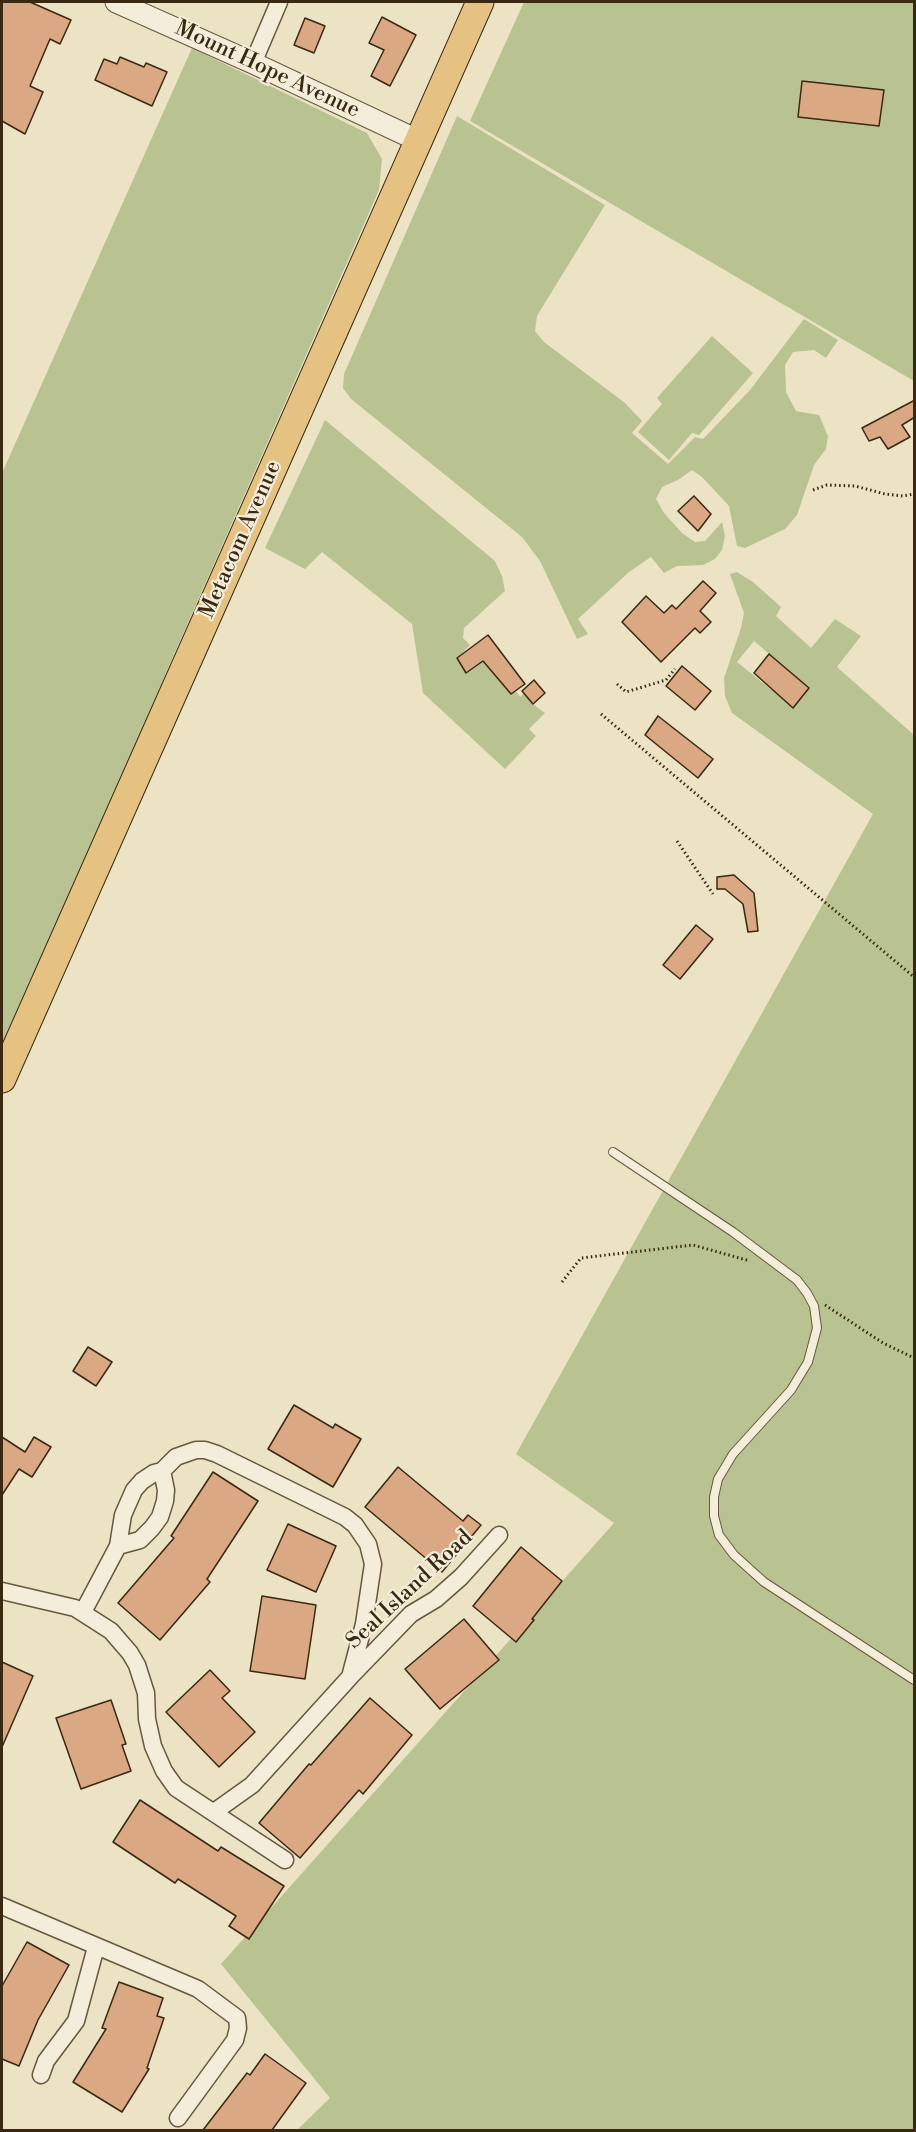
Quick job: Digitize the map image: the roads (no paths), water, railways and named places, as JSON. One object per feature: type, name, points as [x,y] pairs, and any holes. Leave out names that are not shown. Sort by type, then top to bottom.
[{"type":"main road","name":"Metacom Avenue","points":[[2,1079],[480,2]]},
{"type":"street","name":"Mount Hope Avenue","points":[[116,2],[148,8],[253,63],[417,140]]},
{"type":"street","points":[[253,63],[279,2]]},
{"type":"street","name":"Seal Island Road","points":[[83,1612],[118,1546],[123,1515],[134,1490],[142,1481],[162,1471],[176,1457],[185,1452],[205,1450],[345,1517],[355,1525],[368,1544],[373,1564],[364,1624],[350,1677]]},
{"type":"street","points":[[118,1546],[140,1540],[153,1528],[160,1516],[166,1490],[162,1471]]},
{"type":"street","name":"Seal Island Road","points":[[214,1812],[252,1785],[411,1614],[435,1599],[461,1577],[500,1535]]},
{"type":"street","points":[[2,1591],[83,1612],[111,1631],[137,1665],[146,1693],[147,1719],[153,1746],[159,1761],[176,1788],[285,1860]]},
{"type":"street","points":[[2,1906],[198,1989],[237,2018],[238,2028],[235,2040],[178,2118]]},
{"type":"street","points":[[41,2075],[46,2061],[76,2020],[96,1947]]},
{"type":"lane","points":[[613,1152],[733,1232],[797,1280],[807,1293],[814,1306],[817,1328],[808,1362],[791,1390],[733,1454],[718,1479],[714,1497],[716,1526],[719,1535],[734,1555],[764,1582],[915,1680]]}]
